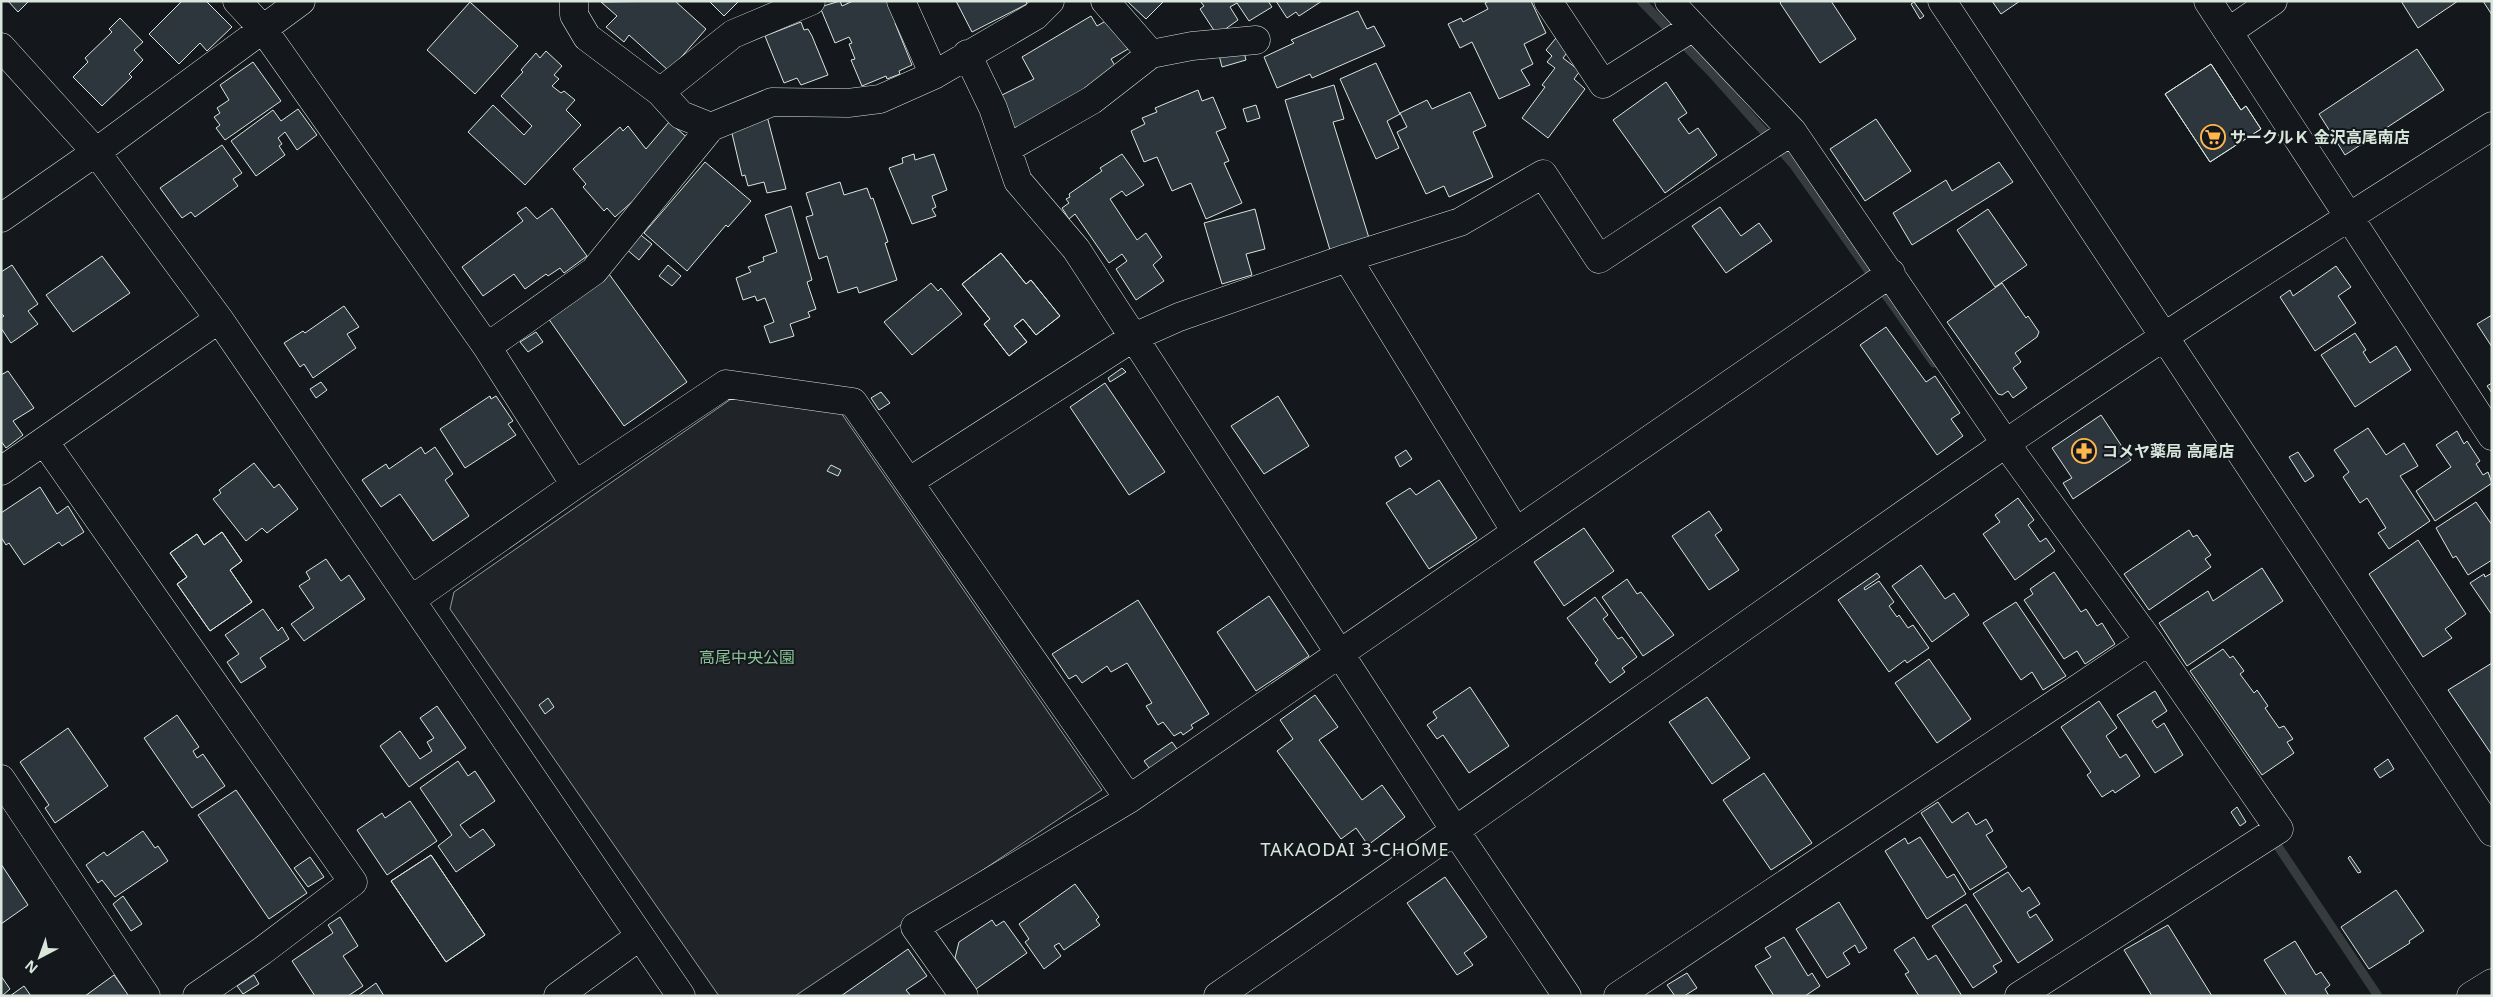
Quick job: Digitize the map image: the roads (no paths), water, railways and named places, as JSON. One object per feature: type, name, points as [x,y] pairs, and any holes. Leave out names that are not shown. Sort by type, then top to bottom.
[{"type":"street","points":[[237,1],[263,29],[487,347],[575,485]]},
{"type":"street","points":[[1,218],[96,152],[301,1]]},
{"type":"street","points":[[574,1],[574,15],[587,36],[660,92],[681,115],[711,127]]},
{"type":"street","points":[[660,92],[733,34],[811,1]]},
{"type":"street","points":[[900,1],[934,75]]},
{"type":"street","points":[[487,347],[594,271],[711,127],[772,102],[848,103],[880,99],[934,75],[1035,16],[1050,1]]},
{"type":"street","points":[[1105,1],[1151,54]]},
{"type":"street","points":[[1548,1],[1603,84],[1693,27]]},
{"type":"street","points":[[1669,1],[1792,131],[1891,273],[2006,444],[2150,642],[2279,829],[2019,996]]},
{"type":"street","points":[[1942,1],[2492,832]]},
{"type":"street","points":[[2208,1],[2492,436]]},
{"type":"street","points":[[2228,32],[2273,1]]},
{"type":"street","points":[[1008,148],[1092,100],[1151,54],[1192,46],[1256,40]]},
{"type":"street","points":[[1,47],[96,152],[219,319],[681,996]]},
{"type":"street","points":[[967,54],[976,68],[1008,148],[1018,182],[1076,249],[1456,832],[1567,996]]},
{"type":"street","points":[[1218,996],[1456,832],[2006,444],[2164,337],[2492,126]]},
{"type":"street","points":[[910,481],[1134,337],[1179,317],[1346,258],[1460,222],[1543,174],[1599,259],[1792,131]]},
{"type":"street","points":[[1346,258],[1516,532]]},
{"type":"street","points":[[964,996],[915,927],[1129,799],[1339,652],[1891,273]]},
{"type":"street","points":[[1,471],[219,319]]},
{"type":"street","points":[[411,600],[575,485],[726,384],[853,402],[910,481],[1129,799]]},
{"type":"street","points":[[44,441],[353,882],[262,952],[197,996]]},
{"type":"street","points":[[1618,996],[2150,642]]},
{"type":"street","points":[[1,779],[146,996]]},
{"type":"street","points":[[558,996],[640,936]]},
{"type":"street","points":[[2471,996],[2492,983]]},
{"type":"waterway","points":[[1641,1],[1710,71],[1793,164],[1934,363]]},
{"type":"waterway","points":[[2271,836],[2378,996]]},
{"type":"place","name":"サークルＫ 金沢高尾南店","points":[[2213,137]]},
{"type":"place","name":"コメヤ薬局 高尾店","points":[[2084,451]]},
{"type":"district","name":"TAKAODAI 3-CHOME","points":[[1355,849]]},
{"type":"park label","name":"高尾中央公園","points":[[747,657]]}]
